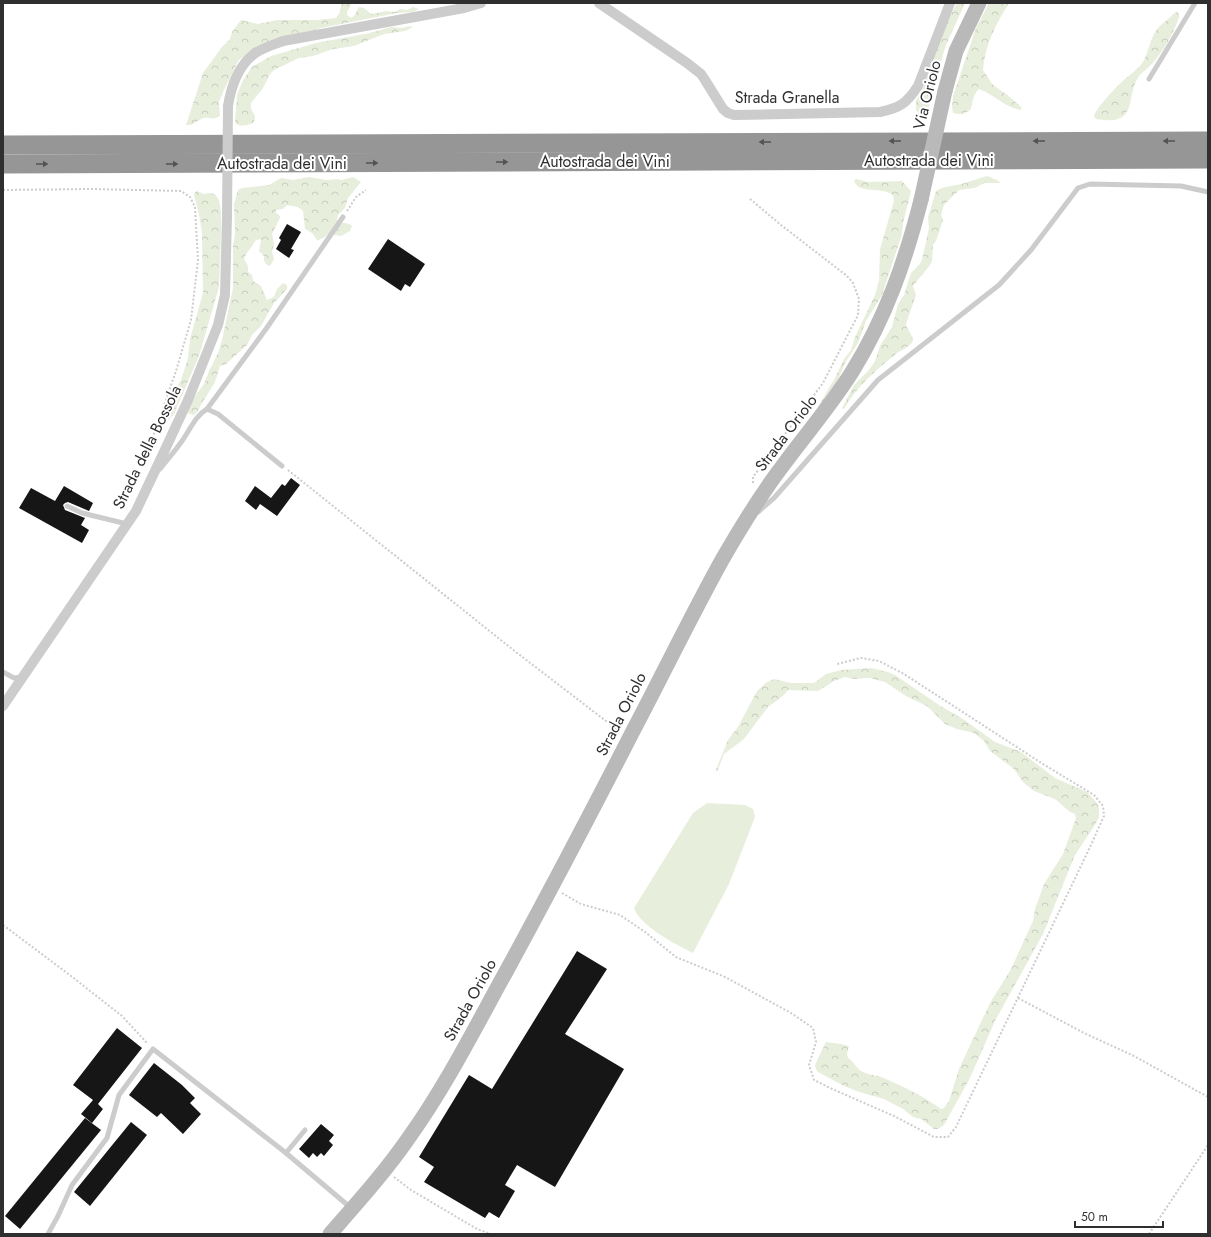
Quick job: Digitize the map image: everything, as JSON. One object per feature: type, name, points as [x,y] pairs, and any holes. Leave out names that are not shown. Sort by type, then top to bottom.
[{"type":"highway","name":"Autostrada dei Vini","points":[[3,145],[1208,140]]},
{"type":"highway","name":"Autostrada dei Vini","points":[[3,164],[1208,159]]},
{"type":"street","name":"Strada della Bossola","points":[[3,706],[136,511],[188,400],[218,325],[225,295],[228,106],[230,91],[237,75],[245,63],[254,54],[264,48],[283,41],[464,8],[481,3]]},
{"type":"street","name":"Strada Granella","points":[[599,3],[701,74],[709,85],[719,105],[728,113],[734,115],[768,115],[880,112],[894,109],[904,104],[912,96],[918,86],[950,3]]},
{"type":"street","name":"Via Oriolo","points":[[921,200],[945,91],[956,51],[979,3]]},
{"type":"street","name":"Strada Oriolo","points":[[330,1234],[385,1170],[410,1136],[455,1065],[551,887],[698,604],[741,528],[783,465],[826,411],[865,349],[879,323],[900,274],[921,200]]},
{"type":"lane","points":[[1149,79],[1195,3]]},
{"type":"lane","points":[[741,528],[774,498],[878,380],[998,285],[1031,250],[1078,188],[1090,184],[1181,186],[1208,192]]},
{"type":"lane","points":[[152,479],[181,442],[194,421],[201,412],[207,409],[266,329],[343,217]]},
{"type":"lane","points":[[207,409],[218,414],[282,466]]},
{"type":"lane","points":[[67,506],[82,513],[126,524]]},
{"type":"lane","points":[[3,672],[14,678],[23,677]]},
{"type":"lane","points":[[48,1234],[72,1185],[107,1138],[119,1095],[153,1049],[286,1153],[352,1208]]},
{"type":"lane","points":[[286,1153],[305,1130]]},
{"type":"path","points":[[3,190],[92,189],[181,191],[190,197],[195,207],[198,260],[191,320],[176,371],[148,451],[152,479]]},
{"type":"path","points":[[343,217],[356,197],[366,190]]},
{"type":"path","points":[[750,199],[846,276],[852,282],[859,299],[858,315],[823,383],[753,477],[752,492],[758,501]]},
{"type":"path","points":[[282,466],[506,645],[629,739]]},
{"type":"path","points":[[551,887],[581,904],[620,915],[645,932],[676,957],[725,977],[791,1013],[813,1028],[816,1042],[809,1065],[814,1080],[894,1116],[934,1137],[948,1137],[956,1127],[1104,816],[1103,806],[1094,795],[1043,764],[904,674],[879,661],[861,658],[837,664]]},
{"type":"path","points":[[3,925],[122,1016],[153,1049]]},
{"type":"path","points":[[1018,998],[1084,1033],[1134,1056],[1208,1097]]},
{"type":"path","points":[[1149,1234],[1208,1146]]},
{"type":"path","points":[[385,1170],[411,1190],[477,1228],[491,1234]]},
{"type":"green space","points":[[342,3],[350,3],[351,5],[347,15],[351,18],[354,16],[359,7],[364,8],[372,14],[386,11],[395,12],[400,9],[407,10],[413,7],[419,9],[413,12],[397,13],[321,28],[250,51],[238,61],[223,92],[219,102],[220,116],[213,119],[204,118],[191,125],[186,125],[203,73],[222,47],[230,39],[232,32],[241,20],[258,24],[277,20],[317,20],[336,18],[339,14]]},
{"type":"green space","points":[[957,3],[965,3],[946,45],[929,106],[928,116],[923,118],[916,110],[916,101],[923,88],[940,34]]},
{"type":"green space","points":[[989,3],[1009,3],[992,35],[986,52],[983,70],[992,84],[1022,108],[1020,110],[1009,106],[979,89],[975,95],[971,109],[963,114],[953,113],[953,96],[976,28]]},
{"type":"green space","points":[[1177,12],[1179,17],[1177,23],[1165,47],[1153,63],[1138,78],[1134,85],[1127,113],[1115,120],[1096,119],[1094,116],[1103,102],[1117,86],[1143,62],[1153,36],[1158,28]]},
{"type":"green space","points":[[410,26],[413,27],[405,31],[384,34],[354,46],[333,49],[313,56],[299,58],[274,70],[270,74],[263,88],[251,103],[251,109],[255,116],[254,122],[244,126],[235,123],[237,95],[243,80],[252,67],[271,56],[316,43],[370,33],[391,27],[402,28]]},
{"type":"green space","points":[[987,176],[1001,183],[984,183],[975,188],[959,190],[944,205],[941,215],[943,220],[936,241],[933,245],[932,261],[913,286],[916,295],[906,324],[913,341],[860,386],[844,409],[842,408],[854,385],[869,370],[875,361],[880,346],[892,327],[898,304],[904,295],[911,273],[922,260],[929,228],[928,217],[936,191]]},
{"type":"green space","points":[[309,177],[326,180],[342,180],[353,177],[361,182],[348,198],[345,208],[338,215],[338,222],[352,226],[350,231],[341,236],[329,234],[317,240],[312,233],[305,229],[303,211],[298,207],[287,205],[283,209],[276,210],[276,213],[280,216],[280,218],[272,234],[274,244],[272,252],[274,259],[270,266],[264,261],[264,256],[259,251],[261,240],[259,239],[255,241],[244,259],[248,266],[248,272],[252,275],[253,281],[261,286],[267,300],[274,297],[277,289],[283,283],[287,285],[287,289],[274,303],[261,326],[252,335],[247,345],[226,364],[220,366],[214,384],[198,411],[194,415],[187,413],[193,399],[204,384],[218,353],[222,340],[233,288],[233,247],[235,233],[234,204],[238,190],[242,188],[269,185],[281,178],[293,180]]},
{"type":"green space","points":[[856,179],[868,182],[902,181],[911,191],[903,223],[902,234],[882,295],[866,321],[858,343],[845,363],[838,380],[817,409],[844,359],[851,350],[855,337],[875,295],[879,280],[880,249],[894,201],[893,195],[888,192],[865,189],[856,185],[854,180]]},
{"type":"green space","points":[[197,191],[204,194],[215,194],[219,200],[221,213],[221,236],[219,287],[199,356],[174,414],[169,420],[165,416],[165,413],[171,396],[181,380],[188,358],[190,339],[203,293],[202,233],[194,195]]},
{"type":"green space","points":[[871,668],[895,675],[939,705],[963,719],[995,742],[1021,752],[1055,778],[1087,792],[1097,803],[1099,808],[1099,817],[1075,855],[1043,934],[995,1021],[970,1078],[944,1125],[938,1129],[934,1129],[921,1119],[913,1117],[903,1109],[884,1099],[859,1092],[842,1085],[818,1072],[815,1065],[826,1042],[849,1046],[847,1054],[848,1058],[861,1071],[884,1078],[913,1092],[941,1109],[944,1108],[949,1101],[959,1069],[990,1003],[1011,969],[1033,921],[1035,909],[1044,884],[1063,854],[1076,818],[1075,814],[1070,812],[1055,799],[1034,791],[1023,782],[1014,769],[990,751],[984,741],[974,733],[957,729],[945,724],[927,706],[906,696],[885,682],[870,678],[853,679],[845,677],[834,681],[818,691],[788,690],[783,696],[768,707],[744,739],[724,754],[718,770],[715,772],[728,740],[738,727],[757,691],[767,682],[774,679],[791,683],[814,683],[826,674],[841,670]]},
{"type":"green space","points":[[707,803],[745,805],[753,809],[755,817],[729,884],[693,953],[668,940],[651,928],[638,915],[634,908],[693,813]]},
{"type":"building","points":[[287,224],[301,232],[291,249],[294,250],[289,258],[276,249],[281,240],[279,238]]},
{"type":"building","points":[[388,239],[425,264],[410,287],[405,284],[401,291],[368,269]]},
{"type":"building","points":[[291,478],[300,485],[277,516],[260,504],[256,510],[245,501],[255,486],[271,498],[282,484],[285,486]]},
{"type":"building","points":[[64,486],[93,503],[89,511],[68,502],[63,505],[65,510],[85,518],[81,525],[89,530],[82,543],[19,508],[31,488],[55,501]]},
{"type":"building","points":[[577,951],[607,969],[565,1034],[624,1069],[555,1187],[517,1165],[505,1185],[515,1191],[499,1218],[489,1212],[485,1218],[424,1182],[434,1167],[419,1157],[469,1075],[492,1089]]},
{"type":"building","points":[[117,1028],[142,1048],[98,1104],[103,1109],[92,1123],[81,1114],[93,1100],[73,1085]]},
{"type":"building","points":[[154,1063],[182,1085],[195,1098],[190,1103],[201,1114],[183,1134],[161,1113],[157,1117],[129,1095]]},
{"type":"building","points":[[85,1118],[101,1130],[20,1229],[5,1216]]},
{"type":"building","points":[[131,1122],[147,1135],[90,1206],[74,1192]]},
{"type":"building","points":[[321,1124],[334,1135],[329,1141],[333,1145],[324,1156],[321,1153],[317,1157],[313,1153],[309,1158],[299,1149]]}]
